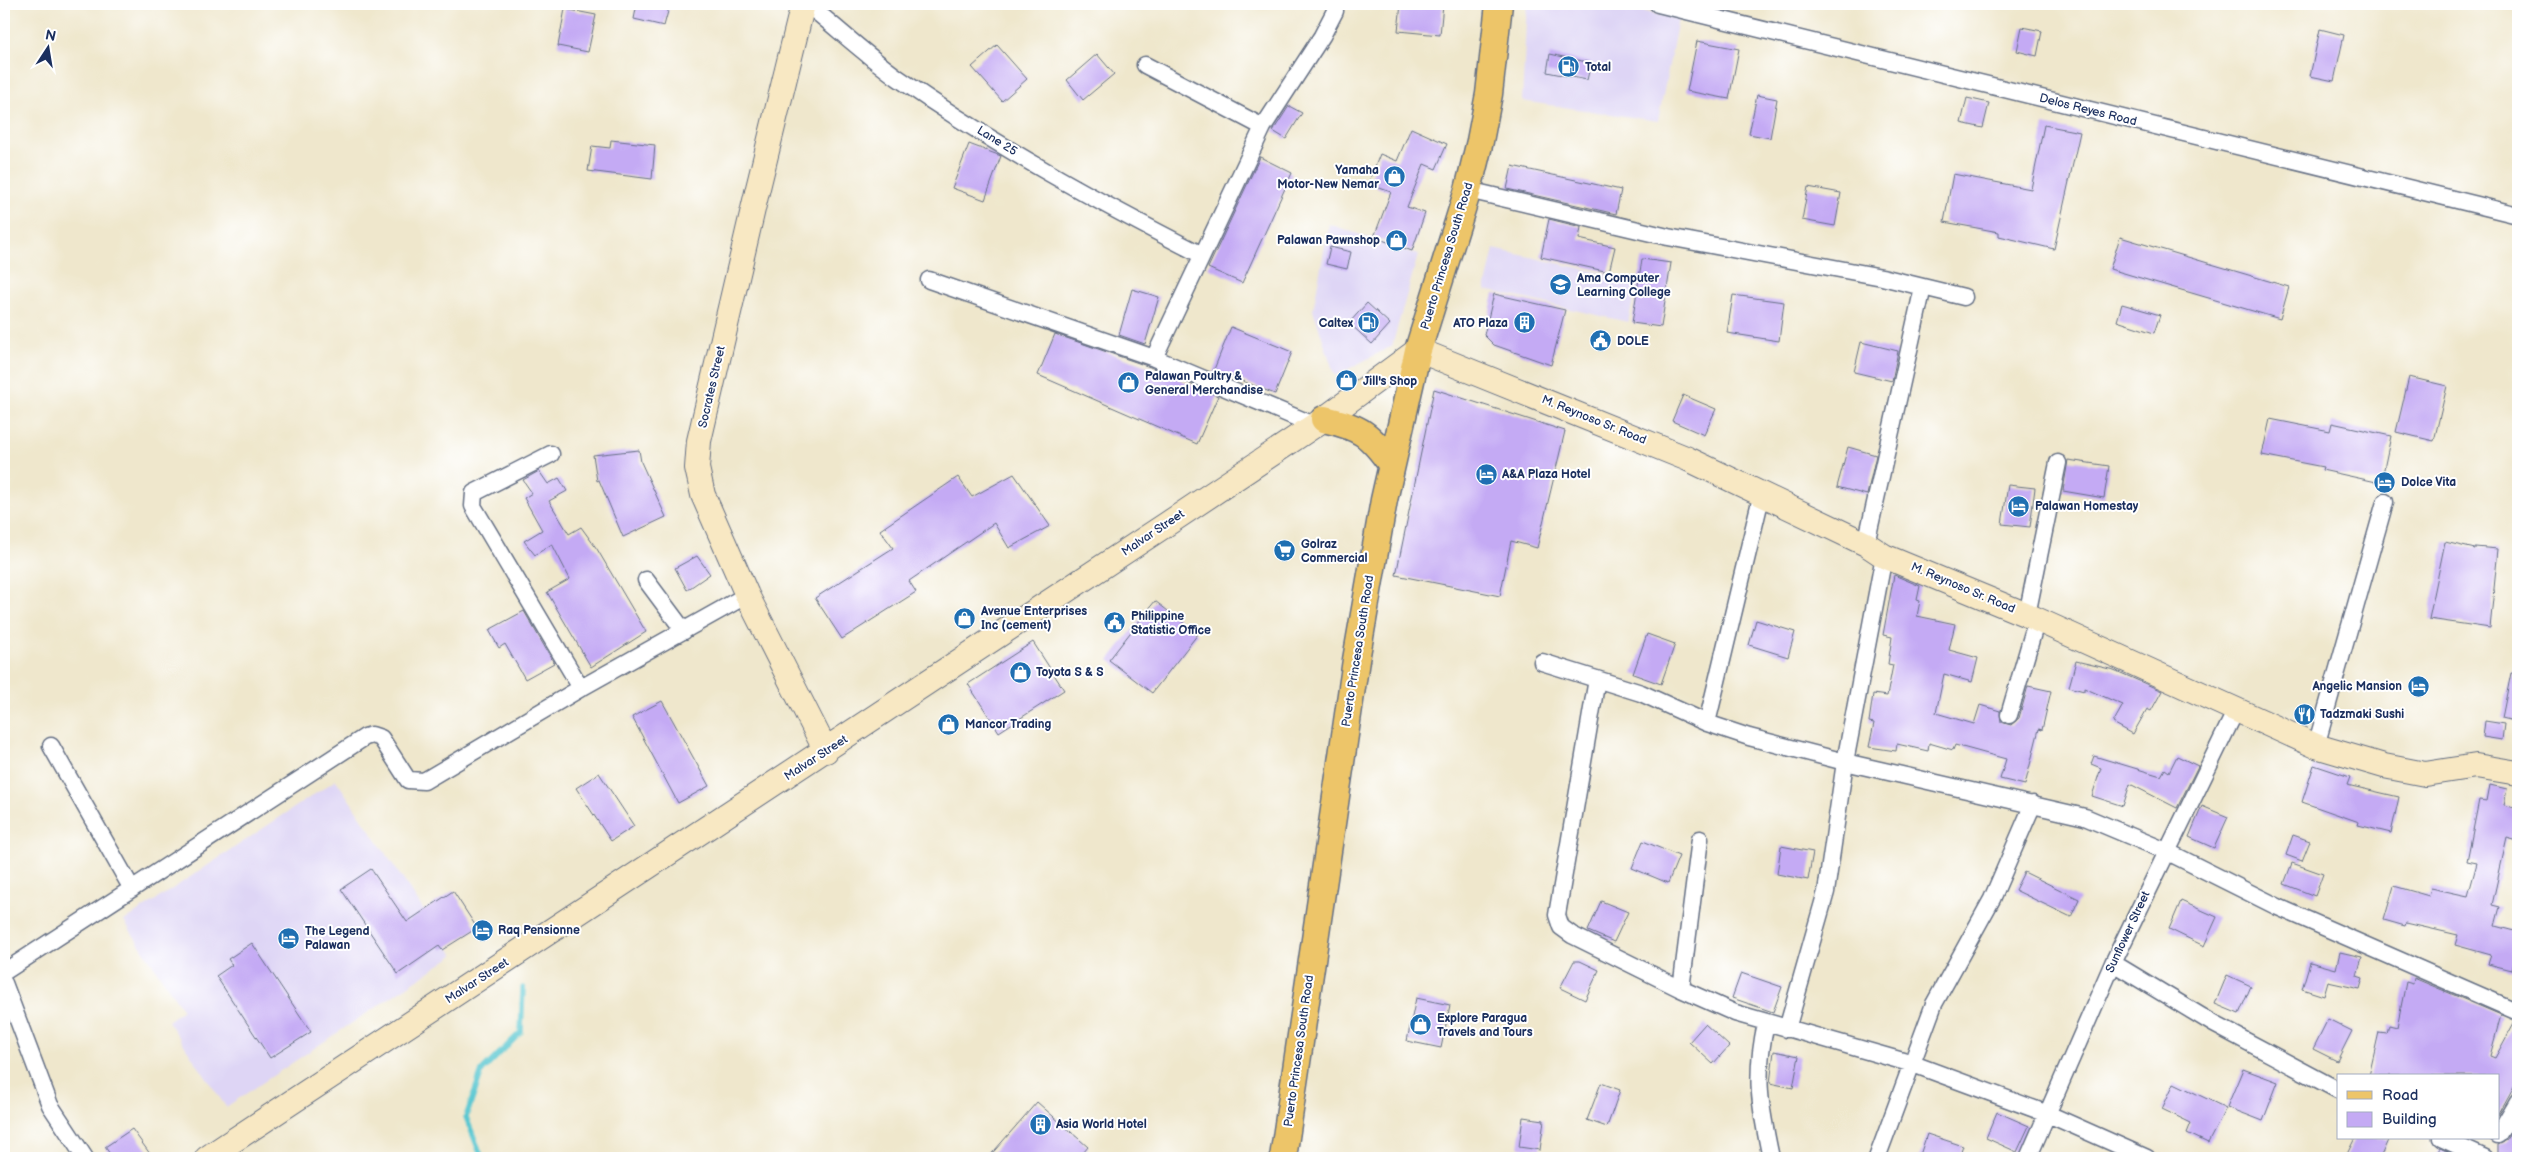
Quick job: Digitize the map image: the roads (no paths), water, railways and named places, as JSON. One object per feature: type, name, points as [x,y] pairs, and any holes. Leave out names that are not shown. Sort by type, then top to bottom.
[{"type":"main road","name":"Puerto Princesa South Road","points":[[1283,1158],[1356,660],[1391,464],[1418,350],[1468,190],[1489,94],[1499,4]]},
{"type":"main road","points":[[1319,422],[1354,427],[1380,448],[1391,464]]},
{"type":"street","name":"Lane 25","points":[[805,4],[897,77],[1029,161],[1129,218],[1202,254]]},
{"type":"street","name":"Socrates Street","points":[[805,4],[756,192],[699,441],[697,468],[703,494],[747,595],[826,751]]},
{"type":"street","name":"Delos Reyes Road","points":[[1658,4],[2518,215]]},
{"type":"street","points":[[1154,358],[1263,128],[1322,36],[1335,11]]},
{"type":"street","points":[[1145,65],[1263,128]]},
{"type":"street","points":[[1468,190],[1668,236],[1882,277],[1964,297]]},
{"type":"street","points":[[929,280],[1154,358],[1319,422]]},
{"type":"street","points":[[1786,1029],[1826,892],[1875,550],[1922,287]]},
{"type":"street","name":"Malvar Street","points":[[207,1158],[826,751],[1319,422],[1418,350]]},
{"type":"street","name":"M. Reynoso Sr. Road","points":[[1418,350],[1688,458],[1875,550],[2032,617],[2316,746],[2375,764],[2425,774],[2476,766],[2518,773]]},
{"type":"street","points":[[551,454],[474,493],[473,506],[581,688]]},
{"type":"street","points":[[2009,715],[2032,617],[2058,462]]},
{"type":"street","points":[[1707,723],[1762,493]]},
{"type":"street","points":[[2316,746],[2385,502]]},
{"type":"street","points":[[646,580],[684,631]]},
{"type":"street","points":[[4,972],[365,737],[372,735],[381,738],[408,780],[424,781],[581,688],[747,595]]},
{"type":"street","points":[[1542,662],[1668,703],[1707,723],[1749,737],[1845,762],[2085,817],[2166,851],[2278,907],[2518,1012]]},
{"type":"street","points":[[1597,679],[1557,915],[1558,921],[1572,935],[1681,989],[1735,1013],[1766,1024],[1913,1064],[2048,1114],[2147,1158]]},
{"type":"street","name":"Sunflower Street","points":[[2028,1158],[2113,963],[2236,710]]},
{"type":"street","points":[[51,746],[132,890]]},
{"type":"street","points":[[1877,1158],[1934,1004],[1992,899],[2033,804]]},
{"type":"street","points":[[1681,989],[1700,839]]},
{"type":"street","points":[[2113,963],[2214,1024],[2337,1089]]},
{"type":"street","points":[[4,983],[50,1105],[85,1158]]},
{"type":"street","points":[[1766,1024],[1761,1048],[1758,1088],[1771,1158]]},
{"type":"street","points":[[2500,1132],[2518,1101]]},
{"type":"street","points":[[2445,1140],[2485,1158],[2495,1140]]},
{"type":"waterway","points":[[482,1158],[466,1117],[482,1071],[521,1032],[523,988]]},
{"type":"place","name":"Total","points":[[1569,67]]},
{"type":"place","name":"Yamaha Motor-New Nemar","points":[[1395,177]]},
{"type":"place","name":"Palawan Pawnshop","points":[[1396,240]]},
{"type":"place","name":"Ama Computer Learning College","points":[[1561,285]]},
{"type":"place","name":"Caltex","points":[[1369,323]]},
{"type":"place","name":"ATO Plaza","points":[[1524,323]]},
{"type":"place","name":"DOLE","points":[[1601,341]]},
{"type":"place","name":"Jill's Shop","points":[[1347,381]]},
{"type":"place","name":"Palawan Poultry & General Merchandise","points":[[1129,383]]},
{"type":"place","name":"A&A Plaza Hotel","points":[[1486,474]]},
{"type":"place","name":"Dolce Vita","points":[[2385,482]]},
{"type":"place","name":"Palawan Homestay","points":[[2019,506]]},
{"type":"place","name":"Golraz Commercial","points":[[1285,551]]},
{"type":"place","name":"Avenue Enterprises Inc (cement)","points":[[965,618]]},
{"type":"place","name":"Philippine Statistic Office","points":[[1115,623]]},
{"type":"place","name":"Toyota S & S","points":[[1020,672]]},
{"type":"place","name":"Angelic Mansion","points":[[2418,686]]},
{"type":"place","name":"Tadzmaki Sushi","points":[[2304,714]]},
{"type":"place","name":"Mancor Trading","points":[[949,724]]},
{"type":"place","name":"Raq Pensionne","points":[[482,930]]},
{"type":"place","name":"The Legend Palawan","points":[[289,938]]},
{"type":"place","name":"Explore Paragua Travels and Tours","points":[[1421,1025]]},
{"type":"place","name":"Asia World Hotel","points":[[1040,1124]]}]
